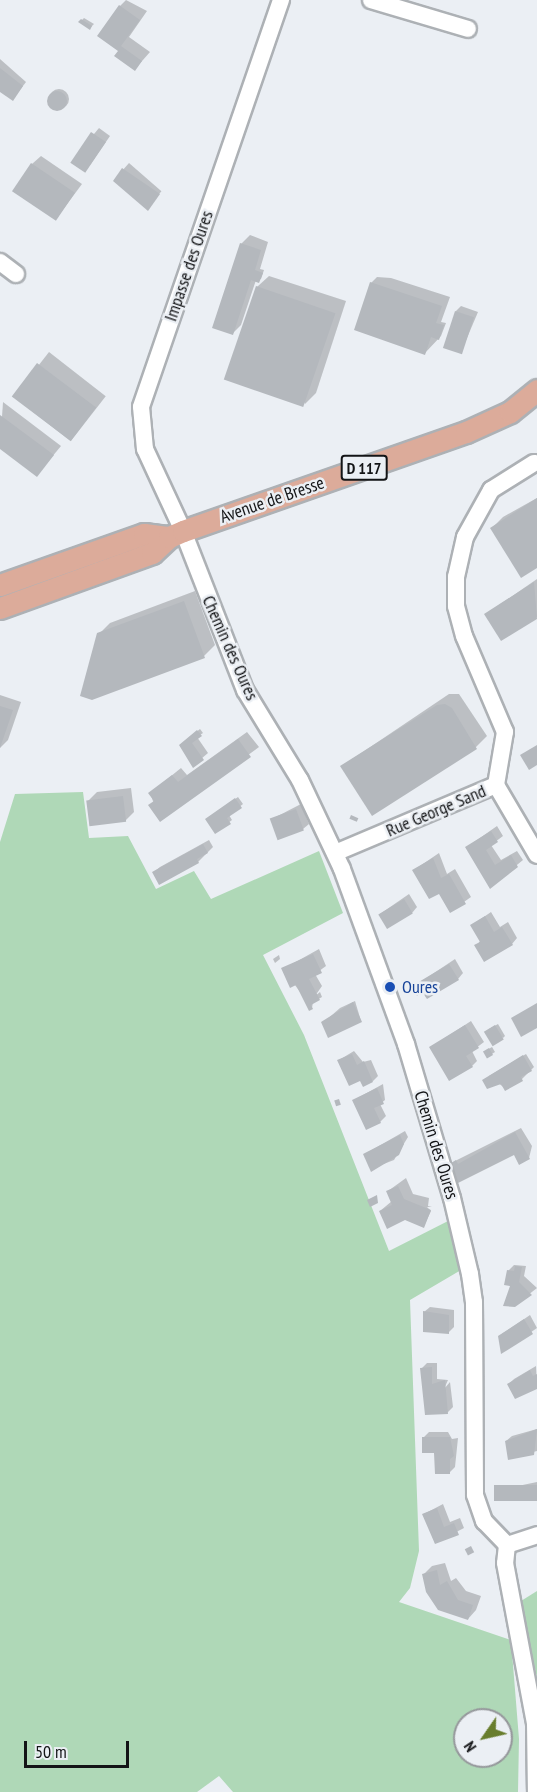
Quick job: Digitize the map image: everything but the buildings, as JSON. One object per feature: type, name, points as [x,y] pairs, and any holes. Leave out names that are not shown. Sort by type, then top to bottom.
[{"type":"main road","name":"Avenue de Bresse","points":[[0,608],[152,553],[176,534],[466,432],[510,412],[537,390]]},
{"type":"main road","name":"Avenue de Bresse","points":[[0,585],[144,534],[176,534]]},
{"type":"street","name":"Impasse des Oures","points":[[176,534],[145,449],[141,407],[281,0]]},
{"type":"street","points":[[371,0],[468,29]]},
{"type":"street","points":[[0,262],[16,274]]},
{"type":"street","points":[[496,785],[505,732],[464,636],[456,606],[456,577],[465,537],[490,490],[534,463]]},
{"type":"street","name":"Chemin des Oures","points":[[176,534],[245,690],[300,780],[335,853],[406,1044],[452,1198],[474,1302],[475,1495],[484,1521],[507,1545]]},
{"type":"street","name":"Rue George Sand","points":[[335,853],[496,785],[537,855]]},
{"type":"street","points":[[536,1792],[535,1724],[505,1563],[507,1545],[537,1535]]},
{"type":"green space","points":[[83,792],[89,838],[128,836],[156,889],[194,871],[211,899],[319,851],[343,913],[263,955],[304,1035],[389,1251],[452,1219],[461,1270],[410,1300],[419,1551],[410,1588],[399,1602],[511,1640],[519,1739],[518,1792],[233,1792],[219,1776],[197,1792],[0,1792],[0,842],[15,794]]},
{"type":"green space","points":[[537,1591],[537,1678],[521,1601]]},
{"type":"place","name":"Oures","points":[[390,987]]}]
